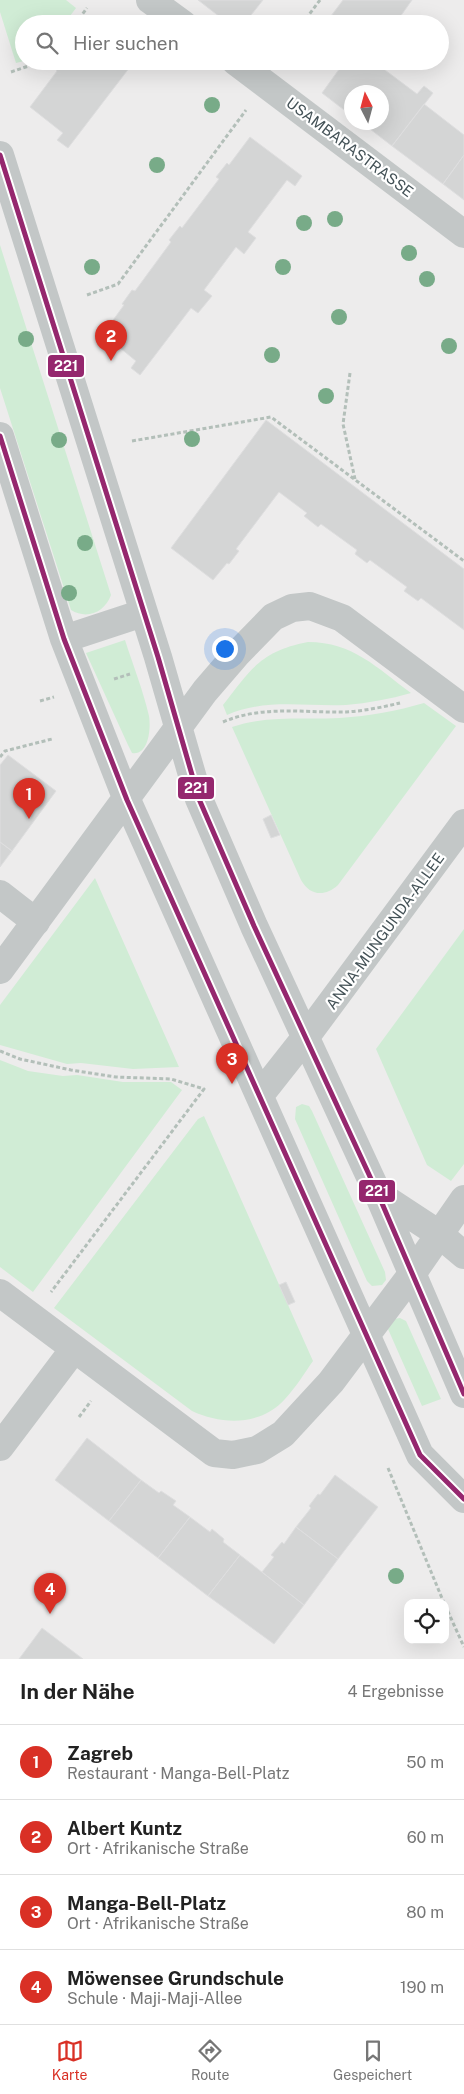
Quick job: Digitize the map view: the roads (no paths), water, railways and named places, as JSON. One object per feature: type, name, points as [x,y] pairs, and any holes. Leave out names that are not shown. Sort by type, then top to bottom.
[{"type":"street","points":[[150,0],[171,15]]},
{"type":"street","name":"USAMBARASTRASSE","points":[[247,70],[464,234]]},
{"type":"street","points":[[0,155],[179,728],[199,799],[305,1038],[378,1194],[464,1394]]},
{"type":"street","points":[[0,436],[64,639],[127,800],[420,1455],[464,1499]]},
{"type":"street","points":[[0,970],[217,676],[273,617],[292,608],[310,606],[342,618],[429,685],[464,709]]},
{"type":"street","points":[[64,639],[143,613]]},
{"type":"street","name":"ANNA-MUNGUNDA-ALLEE","points":[[260,1095],[305,1038],[464,823]]},
{"type":"street","points":[[0,894],[36,922]]},
{"type":"street","points":[[378,1194],[439,1234],[464,1255]]},
{"type":"street","points":[[0,1293],[214,1453],[233,1455],[256,1450],[283,1434],[324,1390],[412,1274],[464,1199]]},
{"type":"street","points":[[0,1447],[74,1349]]},
{"type":"place","name":"Albert Kuntz","points":[[111,361]]},
{"type":"place","name":"Zagreb","points":[[29,819]]},
{"type":"place","name":"Manga-Bell-Platz","points":[[232,1084]]},
{"type":"place","name":"Möwensee Grundschule","points":[[50,1614]]}]
